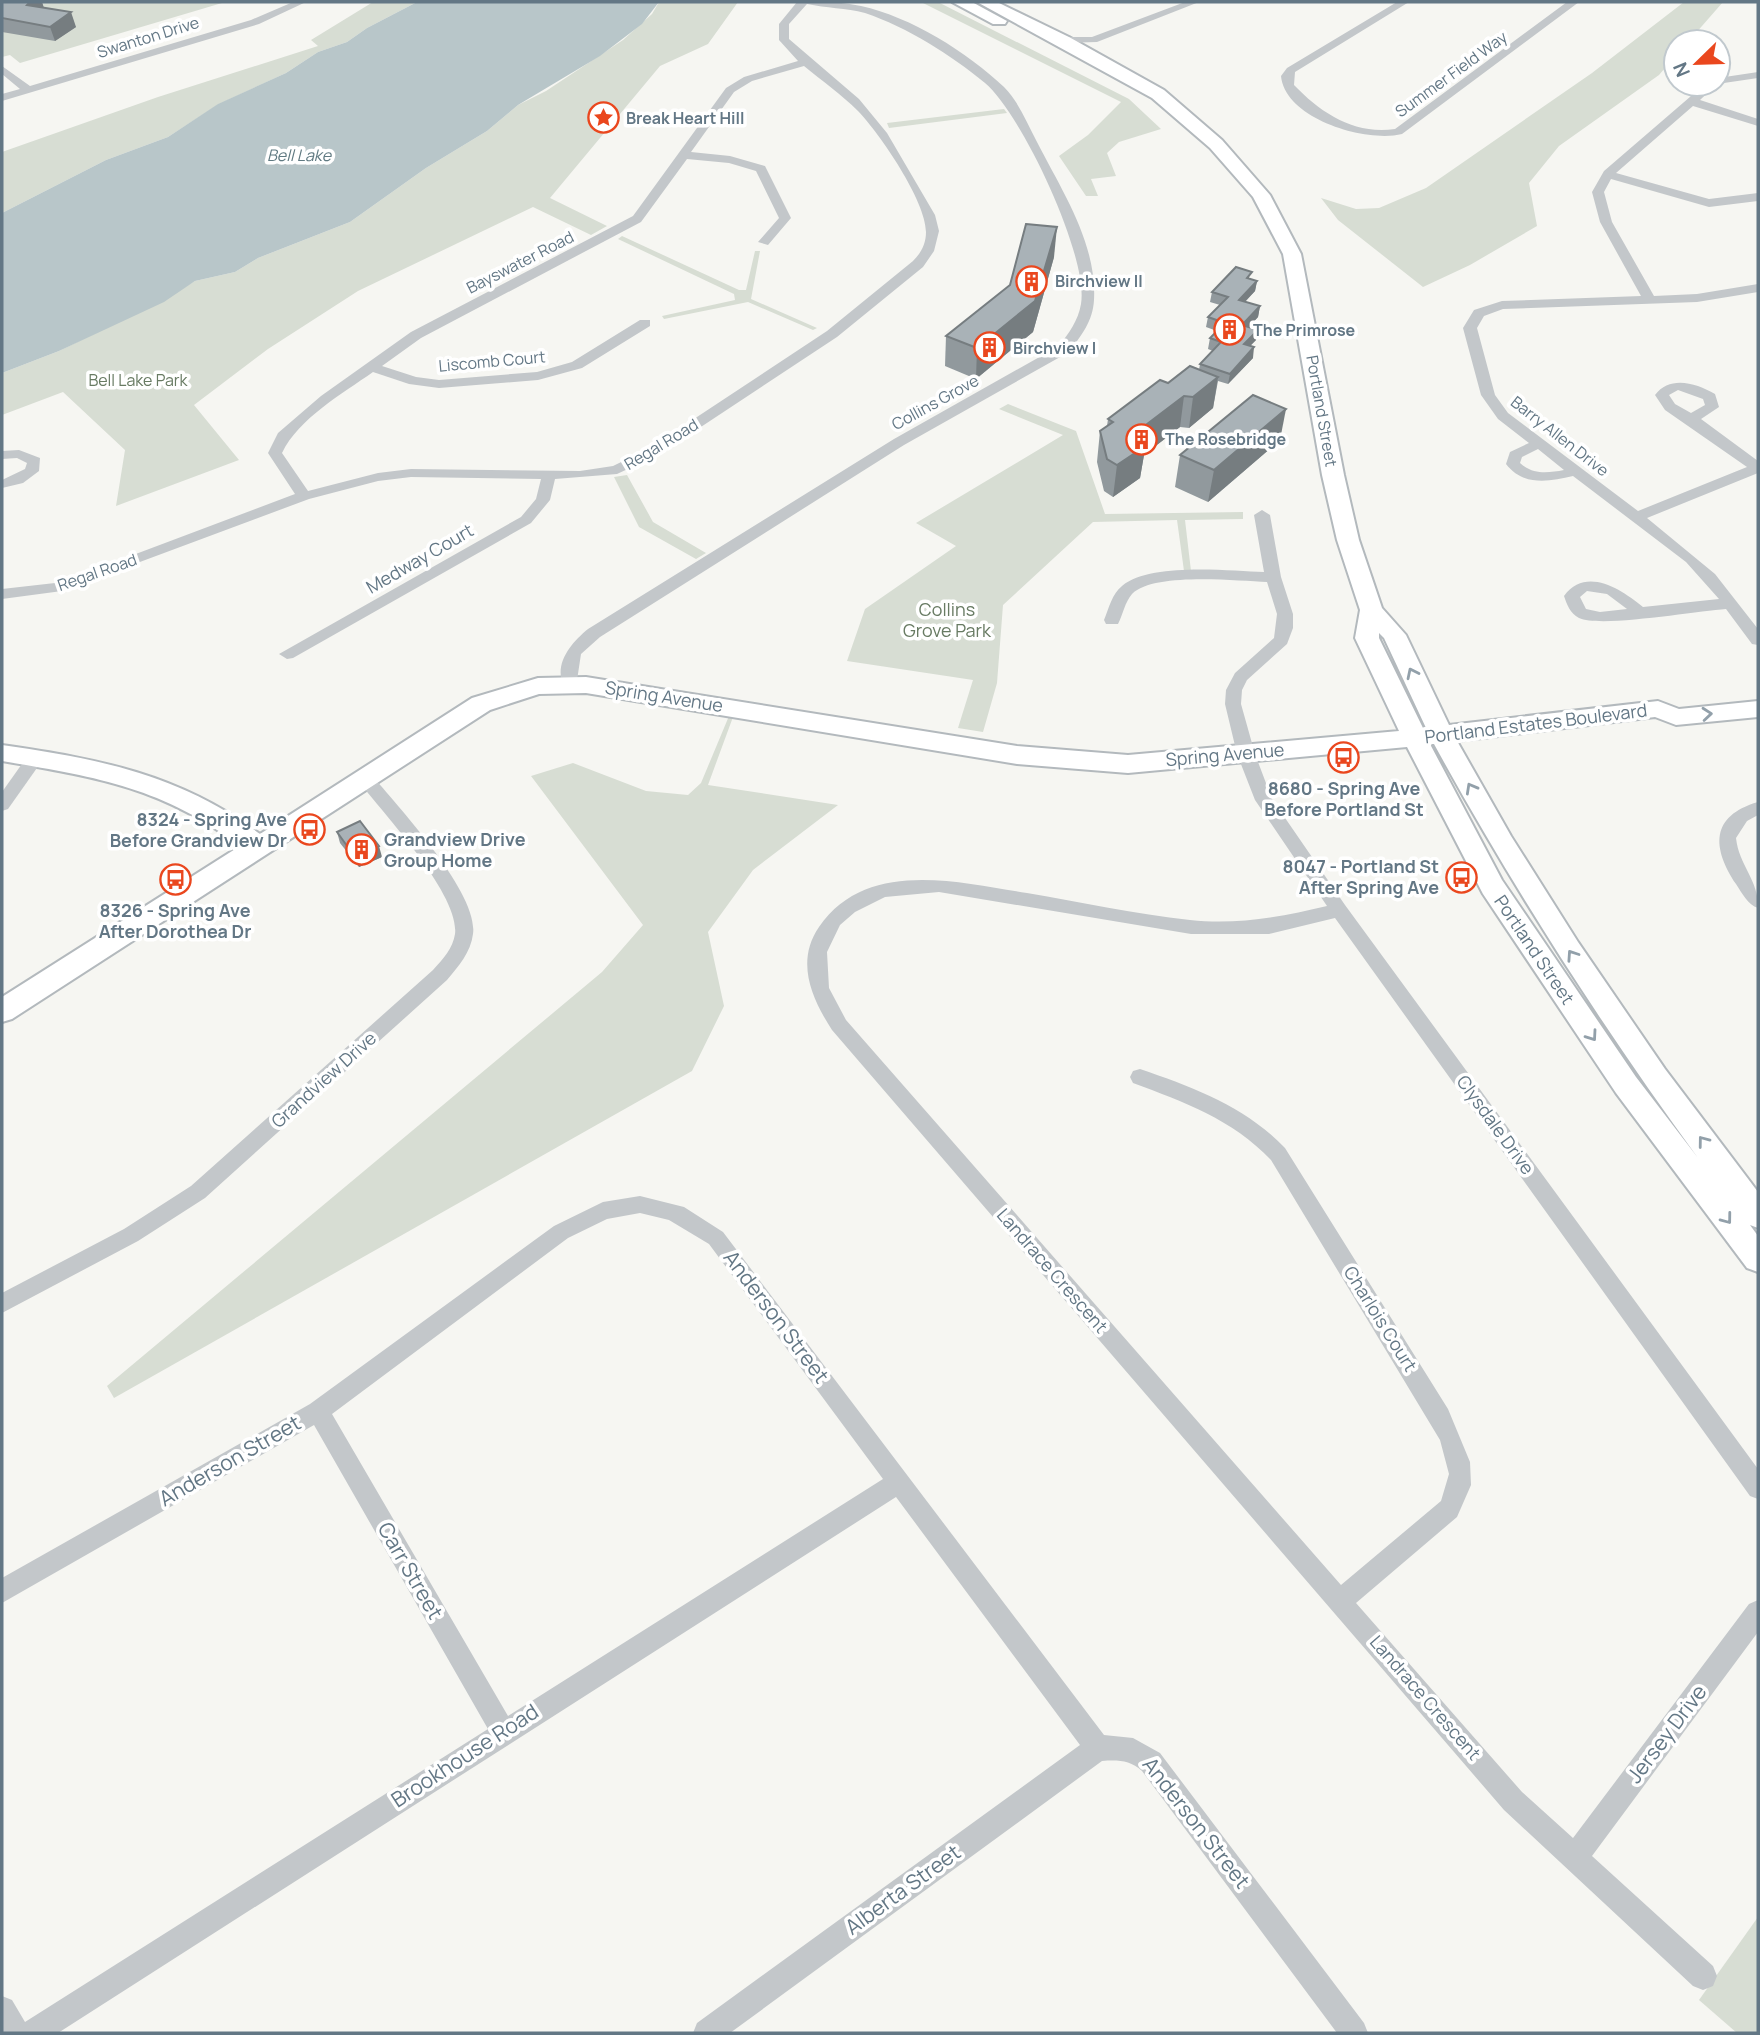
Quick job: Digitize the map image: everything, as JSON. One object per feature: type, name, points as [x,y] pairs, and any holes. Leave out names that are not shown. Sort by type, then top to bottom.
[{"type":"main road","name":"Portland Street","points":[[960,2],[1187,120]]},
{"type":"main road","name":"Portland Street","points":[[985,2],[1063,40],[1158,94],[1216,144],[1253,185],[1292,254],[1339,501],[1348,540],[1371,610],[1394,635],[1441,735],[1501,842],[1568,949],[1655,1077],[1758,1215]]},
{"type":"main road","name":"Portland Street","points":[[1371,610],[1367,638],[1413,738],[1492,887],[1626,1085],[1758,1259]]},
{"type":"main road","name":"Spring Avenue","points":[[2,1011],[257,845],[481,704],[538,686],[570,683],[1059,761],[1128,764],[1413,738]]},
{"type":"main road","name":"Portland Estates Boulevard","points":[[1658,709],[1666,701],[1758,690]]},
{"type":"main road","name":"Portland Estates Boulevard","points":[[1413,738],[1658,709],[1676,717],[1758,709]]},
{"type":"main road","points":[[2,753],[106,769],[155,783],[207,808],[257,845]]},
{"type":"street","name":"Swanton Drive","points":[[2,98],[255,22],[301,2]]},
{"type":"street","name":"Regal Road","points":[[2,594],[56,588],[304,496],[378,477],[411,474],[549,475],[610,472],[642,459],[832,334],[913,270],[929,252],[932,231],[927,212],[878,127],[845,92],[805,62],[782,34],[784,24],[803,2]]},
{"type":"street","name":"Collins Grove","points":[[570,683],[571,658],[575,649],[594,633],[900,442],[1064,349],[1081,331],[1086,317],[1083,257],[1073,219],[1002,92],[979,73],[892,20],[859,9],[810,2]]},
{"type":"street","points":[[1063,40],[1093,40],[1194,2]]},
{"type":"street","name":"Summer Field Way","points":[[1404,2],[1291,70],[1287,76],[1288,86],[1346,130],[1373,135],[1398,132],[1571,2]]},
{"type":"street","name":"Bayswater Road","points":[[304,496],[275,453],[283,436],[326,399],[433,325],[637,219],[734,87],[756,76],[805,62]]},
{"type":"street","points":[[2,69],[28,90]]},
{"type":"street","points":[[1732,79],[1758,75]]},
{"type":"street","points":[[1650,300],[1600,208],[1598,192],[1608,174],[1697,98]]},
{"type":"street","points":[[1693,102],[1758,123]]},
{"type":"street","points":[[686,155],[730,160],[761,169],[785,218],[764,242]]},
{"type":"street","points":[[1608,174],[1709,203],[1758,197]]},
{"type":"street","name":"Barry Allen Drive","points":[[1758,288],[1697,299],[1517,303],[1493,307],[1475,318],[1470,328],[1488,395],[1503,416],[1691,559],[1731,603],[1758,640]]},
{"type":"street","name":"Liscomb Court","points":[[373,367],[401,377],[432,383],[538,376],[577,365],[645,323]]},
{"type":"street","points":[[1691,419],[1758,468]]},
{"type":"street","points":[[1539,443],[1515,455],[1513,464],[1516,469],[1538,478],[1575,471]]},
{"type":"street","points":[[2,455],[33,458],[35,467],[18,480],[2,484]]},
{"type":"street","points":[[1636,517],[1758,468]]},
{"type":"street","name":"Medway Court","points":[[287,654],[526,520],[543,500],[549,475]]},
{"type":"street","points":[[1112,620],[1122,595],[1140,583],[1179,577],[1273,577],[1262,515]]},
{"type":"street","name":"Clysdale Drive","points":[[1273,577],[1284,614],[1281,640],[1241,677],[1234,690],[1233,704],[1246,754],[1274,817],[1758,1488]]},
{"type":"street","points":[[1640,612],[1731,603]]},
{"type":"street","points":[[2,805],[35,758]]},
{"type":"street","name":"Grandview Drive","points":[[2,1304],[149,1224],[198,1192],[440,975],[459,952],[466,924],[453,890],[365,778]]},
{"type":"street","points":[[1758,808],[1740,817],[1732,825],[1727,846],[1737,873],[1758,901]]},
{"type":"street","name":"Landrace Crescent","points":[[1339,910],[1269,927],[1223,929],[1191,927],[939,885],[901,888],[870,895],[845,908],[831,921],[820,939],[816,962],[817,988],[824,1006],[839,1025],[1513,1801],[1703,1976]]},
{"type":"street","name":"Charlois Court","points":[[1140,1077],[1235,1116],[1261,1133],[1270,1143],[1440,1416],[1458,1457],[1462,1478],[1458,1496],[1449,1510],[1341,1600]]},
{"type":"street","name":"Anderson Street","points":[[2,1591],[318,1411],[561,1232],[610,1208],[650,1205],[671,1209],[716,1238],[1098,1748],[1123,1747],[1140,1751],[1151,1762],[1354,2033]]},
{"type":"street","name":"Carr Street","points":[[318,1411],[503,1731]]},
{"type":"street","name":"Brookhouse Road","points":[[33,2033],[503,1731],[900,1481]]},
{"type":"street","name":"Jersey Drive","points":[[1575,1857],[1758,1612]]},
{"type":"street","name":"Alberta Street","points":[[707,2033],[1098,1748]]},
{"type":"street","points":[[2,2010],[16,2033]]},
{"type":"green space","points":[[2,2],[222,3],[20,63],[10,55],[2,57]]},
{"type":"green space","points":[[373,2],[417,2],[367,28],[347,42],[318,52],[286,73],[219,104],[168,137],[106,160],[2,213],[2,152],[158,97],[318,46],[311,40]]},
{"type":"green space","name":"Bell Lake Park","points":[[659,2],[738,2],[708,44],[660,66],[550,198],[607,226],[591,235],[533,207],[358,291],[268,349],[194,405],[239,460],[116,506],[125,450],[63,392],[2,415],[2,373],[59,351],[165,299],[195,281],[235,272],[258,258],[350,222],[426,168],[487,131],[518,105],[546,91],[623,40],[652,14]]},
{"type":"green space","points":[[921,2],[938,2],[1129,99],[1161,129],[1119,142],[1107,153],[1116,176],[1091,179],[1098,196],[1086,196],[1059,156],[1088,135],[1121,102]]},
{"type":"green space","points":[[1684,2],[1723,2],[1700,28],[1662,28],[1662,71],[1659,75],[1559,146],[1529,183],[1537,226],[1470,265],[1423,287],[1338,220],[1321,198],[1356,209],[1379,208],[1426,188],[1592,73]]},
{"type":"green space","points":[[1004,109],[1007,113],[889,128],[887,123]]},
{"type":"green space","points":[[622,236],[739,290],[746,290],[755,251],[760,251],[751,299],[817,328],[813,330],[748,302],[664,319],[662,316],[735,300],[734,294],[618,239]]},
{"type":"green space","name":"Collins Grove Park","points":[[1008,404],[1076,431],[1105,514],[1243,512],[1243,519],[1185,520],[1191,571],[1184,571],[1177,520],[1093,522],[1003,605],[997,683],[983,732],[958,728],[973,680],[847,661],[865,609],[956,546],[916,523],[1063,435],[999,409]]},
{"type":"green space","points":[[627,475],[653,522],[706,553],[696,559],[639,527],[614,477]]},
{"type":"green space","points":[[729,716],[733,717],[708,785],[838,805],[753,870],[708,932],[724,1006],[692,1071],[114,1398],[107,1386],[602,972],[643,925],[531,776],[573,763],[646,791],[688,795],[701,783]]},
{"type":"green space","points":[[1758,1917],[1758,2033],[1737,2033],[1699,2000]]},
{"type":"water","name":"Bell Lake","points":[[417,2],[659,2],[642,24],[600,56],[518,105],[487,131],[426,168],[350,222],[258,258],[235,272],[195,281],[164,302],[59,351],[2,373],[2,213],[106,160],[168,137],[218,104],[286,73],[318,52],[347,42],[367,28]]},
{"type":"building","points":[[2,2],[30,2],[27,5],[71,12],[50,27],[2,18]]},
{"type":"building","points":[[1026,224],[1057,227],[1035,301],[977,348],[946,336],[1010,285]]},
{"type":"building","name":"The Primrose","points":[[1236,267],[1252,272],[1247,278],[1257,281],[1239,300],[1260,306],[1242,325],[1258,330],[1244,344],[1254,347],[1230,374],[1200,364],[1221,342],[1210,338],[1225,323],[1208,317],[1228,297],[1212,292]]},
{"type":"building","points":[[1190,366],[1218,377],[1193,397],[1184,396],[1142,428],[1147,431],[1132,442],[1144,447],[1117,465],[1107,459],[1100,431],[1113,422],[1108,419],[1160,380],[1168,383]]},
{"type":"building","points":[[1253,395],[1286,409],[1214,470],[1180,455]]},
{"type":"building","points":[[360,821],[379,846],[355,857],[337,832]]},
{"type":"place","name":"Break Heart Hill","points":[[603,118]]},
{"type":"place","name":"Birchview II","points":[[1032,281]]},
{"type":"place","name":"The Primrose","points":[[1230,330]]},
{"type":"place","name":"Birchview I","points":[[990,348]]},
{"type":"place","name":"The Rosebridge","points":[[1142,439]]},
{"type":"place","name":"8680 - Spring Ave Before Portland St","points":[[1344,758]]},
{"type":"place","name":"8324 - Spring Ave Before Grandview Dr","points":[[310,830]]},
{"type":"place","name":"Grandview Drive Group Home","points":[[361,850]]},
{"type":"place","name":"8047 - Portland St After Spring Ave","points":[[1462,877]]},
{"type":"place","name":"8326 - Spring Ave After Dorothea Dr","points":[[175,880]]}]
